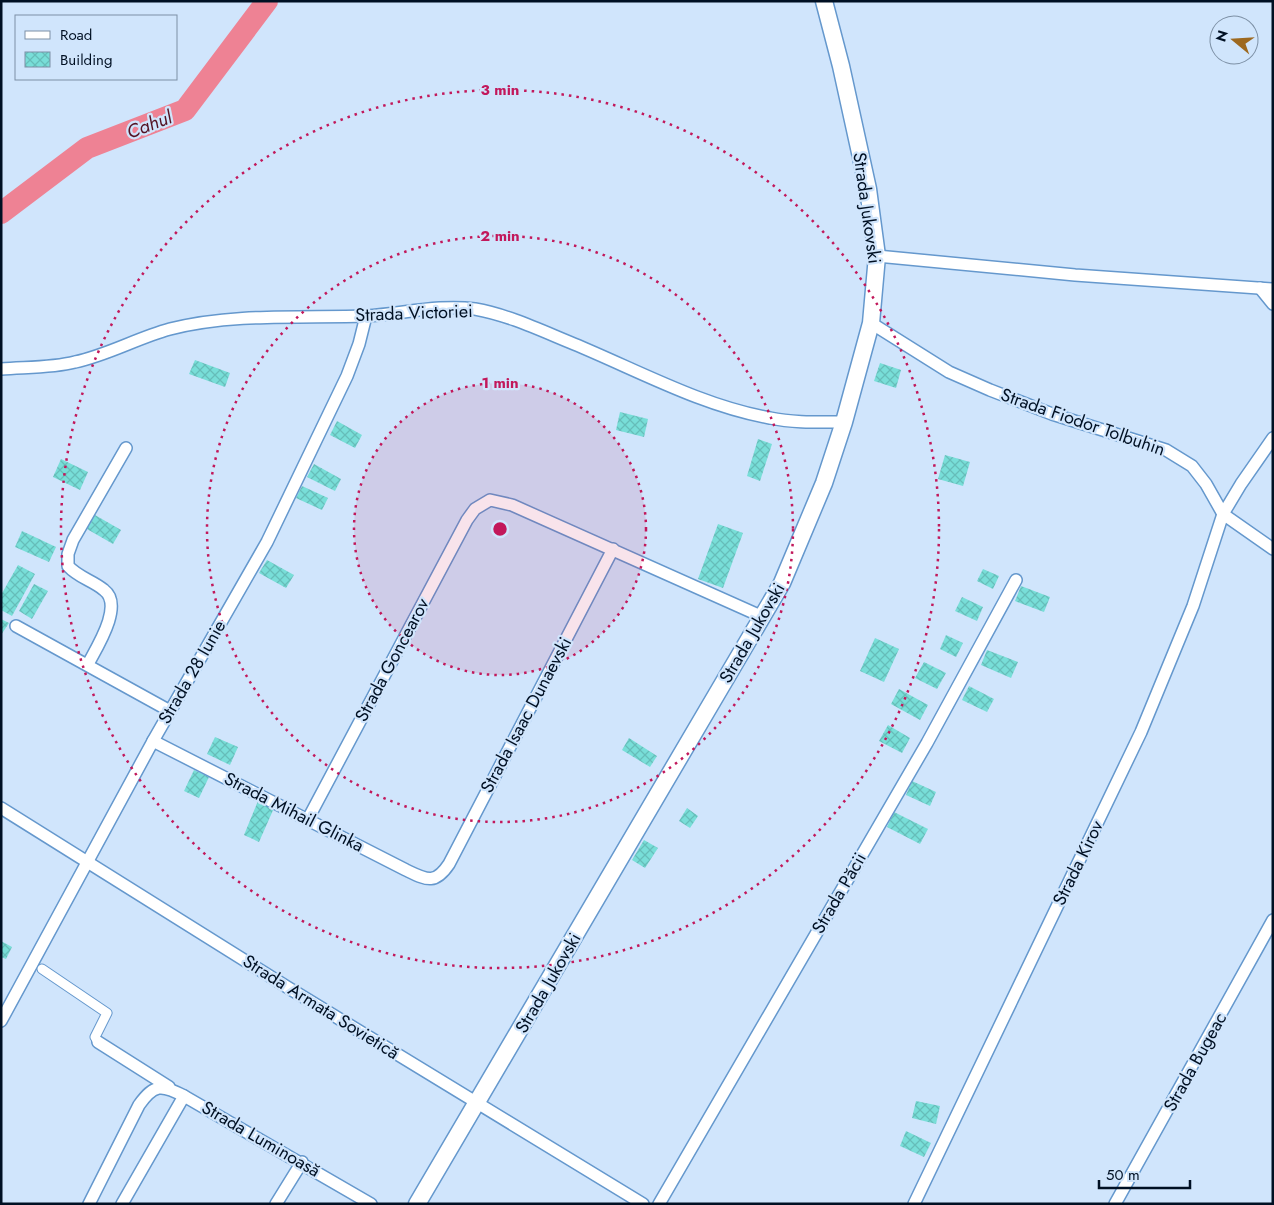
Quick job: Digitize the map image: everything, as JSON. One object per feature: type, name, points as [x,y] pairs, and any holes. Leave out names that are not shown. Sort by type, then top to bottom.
[{"type":"main road","name":"Strada Jukovski","points":[[417,1204],[763,617],[800,545],[824,483],[844,422],[871,323],[877,256],[868,189],[841,66],[824,1]]},
{"type":"street","points":[[877,256],[1075,275],[1273,289]]},
{"type":"street","points":[[1260,288],[1273,304]]},
{"type":"street","name":"Strada Victoriei","points":[[1,369],[73,363],[108,352],[136,339],[192,325],[228,320],[366,316],[450,308],[491,312],[571,343],[692,394],[767,418],[790,422],[844,422]]},
{"type":"street","name":"Strada 28 Iunie","points":[[1,1021],[153,741],[267,542],[347,376],[360,344],[366,316]]},
{"type":"street","name":"Strada Fiodor Tolbuhin","points":[[871,323],[949,372],[1052,414],[1166,450],[1192,466],[1206,484],[1223,514],[1273,549]]},
{"type":"street","name":"Strada Kirov","points":[[914,1204],[1141,732],[1193,606],[1223,514],[1273,438]]},
{"type":"street","points":[[88,664],[112,609],[111,598],[104,590],[77,576],[68,566],[68,554],[73,540],[126,448]]},
{"type":"street","name":"Strada Goncearov","points":[[308,819],[467,520],[481,504],[490,500],[512,505],[613,549]]},
{"type":"street","points":[[613,549],[763,617]]},
{"type":"street","name":"Strada Isaac Dunaevski","points":[[436,878],[442,874],[449,864],[613,549]]},
{"type":"street","name":"Strada Păcii","points":[[659,1204],[927,743],[1016,580]]},
{"type":"street","points":[[16,626],[88,664],[170,711]]},
{"type":"street","name":"Strada Mihail Glinka","points":[[153,741],[421,877],[436,878]]},
{"type":"street","name":"Strada Armata Sovietică","points":[[1,808],[643,1204]]},
{"type":"street","name":"Strada Bugeac","points":[[1115,1204],[1273,920]]},
{"type":"street","points":[[42,969],[107,1013],[95,1037],[98,1042]]},
{"type":"street","name":"Strada Luminoasă","points":[[98,1042],[170,1088],[302,1162],[371,1204]]},
{"type":"street","points":[[89,1204],[138,1105],[148,1092],[159,1087],[170,1088]]},
{"type":"street","points":[[122,1204],[184,1096]]},
{"type":"street","points":[[276,1204],[302,1162]]},
{"type":"building","points":[[195,360],[230,373],[225,387],[189,374]]},
{"type":"building","points":[[880,363],[901,370],[896,388],[874,381]]},
{"type":"building","points":[[620,412],[648,419],[644,437],[616,430]]},
{"type":"building","points":[[337,421],[362,435],[355,448],[330,435]]},
{"type":"building","points":[[758,439],[772,444],[760,481],[747,476]]},
{"type":"building","points":[[945,455],[970,462],[963,486],[938,479]]},
{"type":"building","points":[[61,459],[88,472],[80,490],[53,477]]},
{"type":"building","points":[[314,464],[341,479],[335,491],[307,477]]},
{"type":"building","points":[[302,486],[328,498],[322,510],[296,498]]},
{"type":"building","points":[[95,515],[121,530],[113,544],[87,529]]},
{"type":"building","points":[[718,524],[743,533],[723,588],[698,579]]},
{"type":"building","points":[[22,531],[56,547],[49,562],[15,547]]},
{"type":"building","points":[[267,560],[294,575],[286,588],[259,573]]},
{"type":"building","points":[[18,565],[35,574],[12,616],[1,610],[1,595]]},
{"type":"building","points":[[983,569],[999,576],[993,589],[977,581]]},
{"type":"building","points":[[34,584],[48,591],[32,619],[19,611]]},
{"type":"building","points":[[1021,586],[1050,597],[1044,612],[1015,601]]},
{"type":"building","points":[[962,597],[983,607],[977,621],[955,611]]},
{"type":"building","points":[[1,619],[9,623],[1,635]]},
{"type":"building","points":[[946,635],[963,643],[956,657],[940,649]]},
{"type":"building","points":[[875,638],[899,649],[884,682],[860,671]]},
{"type":"building","points":[[987,650],[1018,662],[1011,678],[981,665]]},
{"type":"building","points":[[924,662],[946,673],[937,689],[915,678]]},
{"type":"building","points":[[969,686],[994,699],[987,712],[962,700]]},
{"type":"building","points":[[899,689],[928,705],[920,720],[891,704]]},
{"type":"building","points":[[888,725],[910,738],[902,753],[879,741]]},
{"type":"building","points":[[215,737],[238,747],[230,765],[207,754]]},
{"type":"building","points":[[629,738],[657,756],[650,767],[622,750]]},
{"type":"building","points":[[194,770],[209,777],[199,798],[184,791]]},
{"type":"building","points":[[912,781],[936,792],[930,806],[906,795]]},
{"type":"building","points":[[258,801],[274,808],[259,842],[244,835]]},
{"type":"building","points":[[687,808],[698,816],[690,828],[679,821]]},
{"type":"building","points":[[894,812],[928,829],[920,844],[887,827]]},
{"type":"building","points":[[644,840],[658,848],[645,868],[632,860]]},
{"type":"building","points":[[1,941],[12,947],[6,959],[1,957]]},
{"type":"building","points":[[916,1101],[940,1106],[936,1124],[912,1118]]},
{"type":"building","points":[[906,1131],[931,1143],[924,1157],[900,1146]]},
{"type":"waterway","name":"Cahul","points":[[1,213],[87,148],[185,110],[267,1]]}]
